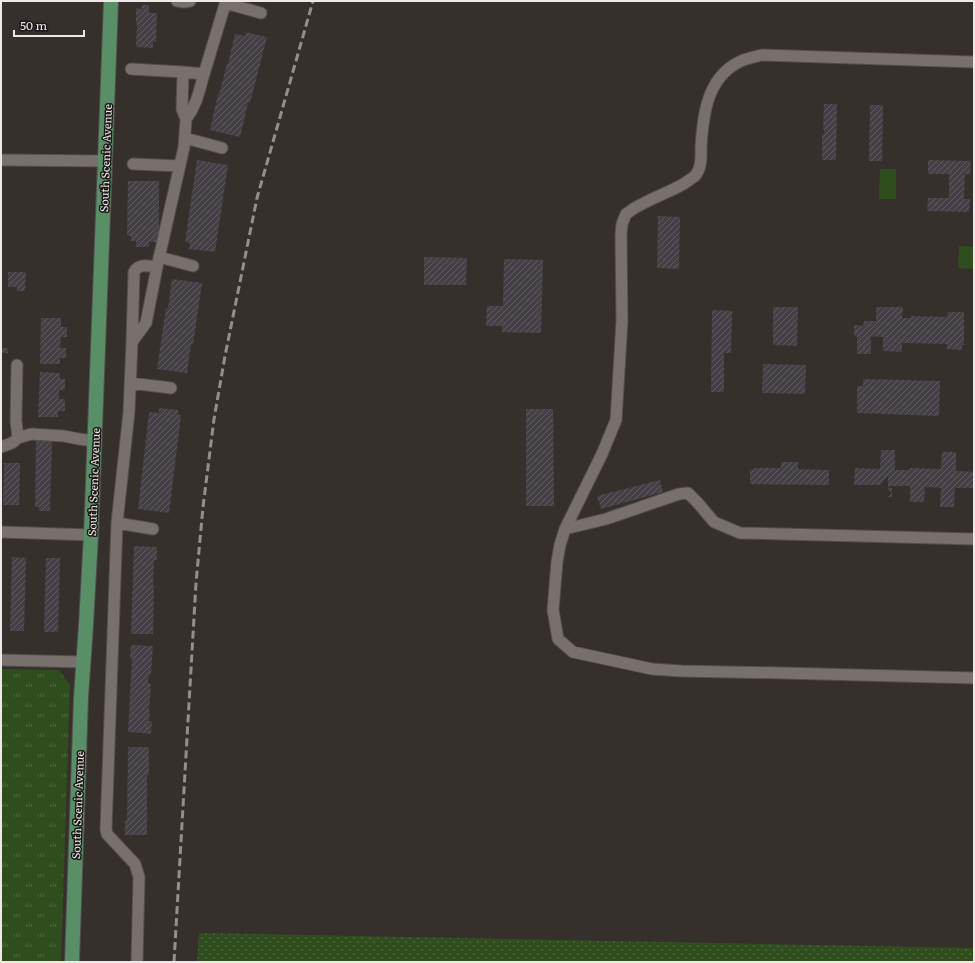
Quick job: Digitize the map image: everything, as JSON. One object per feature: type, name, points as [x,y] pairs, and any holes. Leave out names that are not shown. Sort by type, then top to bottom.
[{"type":"main road","name":"South Scenic Avenue","points":[[72,962],[80,705],[91,535],[111,1]]},
{"type":"street","points":[[177,1],[190,1]]},
{"type":"street","points":[[186,119],[195,104],[225,2],[261,13]]},
{"type":"street","points":[[974,62],[762,55],[739,62],[729,68],[719,78],[709,94],[705,109],[702,126],[701,164],[695,176],[674,189],[643,203],[626,214],[622,224],[622,321],[616,420],[602,454],[565,529],[557,562],[553,610],[558,639],[573,652],[652,669],[681,672],[974,678]]},
{"type":"street","points":[[131,69],[204,74]]},
{"type":"street","points":[[132,342],[146,323],[184,147],[186,119],[182,109],[183,72]]},
{"type":"street","points":[[185,138],[222,148]]},
{"type":"street","points":[[1,160],[105,161]]},
{"type":"street","points":[[132,164],[180,166]]},
{"type":"street","points":[[137,962],[138,871],[135,864],[107,834],[106,829],[117,523],[129,412],[134,272],[136,268],[158,262],[194,266]]},
{"type":"street","points":[[17,365],[16,421],[18,438]]},
{"type":"street","points":[[130,383],[171,388]]},
{"type":"street","points":[[1,447],[12,443],[18,438],[31,434],[58,435],[94,440]]},
{"type":"street","points":[[565,529],[606,519],[679,494],[688,493],[714,522],[740,533],[974,539]]},
{"type":"street","points":[[117,523],[153,529]]},
{"type":"street","points":[[1,532],[91,535]]},
{"type":"street","points":[[1,660],[83,662]]},
{"type":"green space","points":[[880,169],[896,169],[896,199],[879,199]]},
{"type":"green space","points":[[959,246],[974,247],[974,269],[958,268]]},
{"type":"green space","points":[[1,669],[59,670],[70,685],[61,962],[1,962]]},
{"type":"green space","points":[[199,933],[974,948],[974,962],[197,962]]},
{"type":"building","points":[[142,5],[149,5],[149,13],[157,13],[156,42],[153,42],[153,48],[136,47],[136,8],[142,9]]},
{"type":"building","points":[[246,32],[267,37],[240,137],[210,130],[218,94],[219,95],[228,64],[235,34],[245,36]]},
{"type":"building","points":[[824,104],[837,104],[836,160],[822,160]]},
{"type":"building","points":[[870,105],[883,105],[882,161],[869,161]]},
{"type":"building","points":[[197,160],[228,165],[215,252],[189,249],[190,243],[185,242]]},
{"type":"building","points":[[928,160],[971,161],[970,175],[965,174],[964,199],[970,199],[969,212],[927,211],[928,198],[949,198],[949,174],[928,174]]},
{"type":"building","points":[[128,181],[159,181],[159,242],[149,242],[149,247],[136,247],[136,241],[131,241],[131,236],[127,236]]},
{"type":"building","points":[[658,216],[680,217],[679,269],[657,268]]},
{"type":"building","points":[[424,257],[467,258],[466,285],[424,285]]},
{"type":"building","points":[[504,259],[543,260],[541,333],[502,332],[502,326],[486,326],[487,306],[503,306]]},
{"type":"building","points":[[8,272],[26,272],[25,291],[17,291],[17,287],[8,287]]},
{"type":"building","points":[[172,279],[202,283],[193,345],[191,344],[187,373],[157,369]]},
{"type":"building","points":[[773,307],[798,307],[797,346],[773,345]]},
{"type":"building","points":[[876,307],[903,307],[902,318],[911,318],[911,316],[947,317],[948,312],[964,312],[964,345],[962,345],[962,350],[947,349],[947,344],[902,343],[902,352],[883,351],[883,337],[871,336],[871,354],[857,354],[857,337],[854,336],[854,325],[863,326],[864,321],[876,321]]},
{"type":"building","points":[[712,310],[732,311],[731,353],[724,353],[724,392],[711,392]]},
{"type":"building","points":[[41,318],[61,318],[61,327],[67,327],[67,337],[61,337],[60,348],[66,348],[66,358],[60,358],[60,364],[40,364]]},
{"type":"building","points":[[1,348],[8,348],[8,353],[1,353]]},
{"type":"building","points":[[763,364],[806,365],[805,394],[762,393]]},
{"type":"building","points":[[40,372],[60,373],[60,379],[65,379],[65,390],[59,390],[59,399],[65,399],[65,411],[58,411],[58,417],[38,417]]},
{"type":"building","points":[[863,379],[940,381],[939,416],[857,413],[857,386],[863,386]]},
{"type":"building","points":[[159,408],[178,410],[178,415],[181,415],[169,513],[138,509],[149,412],[159,413]]},
{"type":"building","points":[[526,409],[553,409],[554,506],[526,506]]},
{"type":"building","points":[[36,441],[52,441],[50,511],[39,511],[39,507],[35,507]]},
{"type":"building","points":[[881,450],[895,450],[895,470],[910,470],[910,468],[941,469],[942,452],[956,452],[956,471],[974,472],[974,488],[955,488],[954,507],[940,507],[941,488],[925,487],[924,502],[910,502],[910,486],[890,486],[888,488],[888,476],[880,485],[854,485],[855,468],[880,469]]},
{"type":"building","points":[[781,462],[798,462],[798,469],[829,470],[829,485],[750,484],[750,470],[754,470],[754,468],[781,468]]},
{"type":"building","points":[[4,463],[20,463],[19,505],[3,505]]},
{"type":"building","points":[[660,480],[663,492],[601,509],[597,496]]},
{"type":"building","points":[[887,488],[892,488],[892,493]]},
{"type":"building","points":[[134,546],[157,547],[157,560],[154,560],[153,634],[131,634]]},
{"type":"building","points":[[12,557],[26,558],[24,631],[10,631]]},
{"type":"building","points":[[46,558],[60,558],[58,632],[44,632]]},
{"type":"building","points":[[131,645],[153,646],[151,674],[149,674],[148,683],[151,684],[149,721],[152,721],[151,734],[128,732],[132,658],[130,658]]},
{"type":"building","points":[[128,747],[149,747],[149,775],[147,775],[147,835],[125,835],[125,821],[127,821]]},
{"type":"railway","points":[[174,962],[196,583],[203,507],[214,419],[225,356],[257,198],[313,1]]}]
